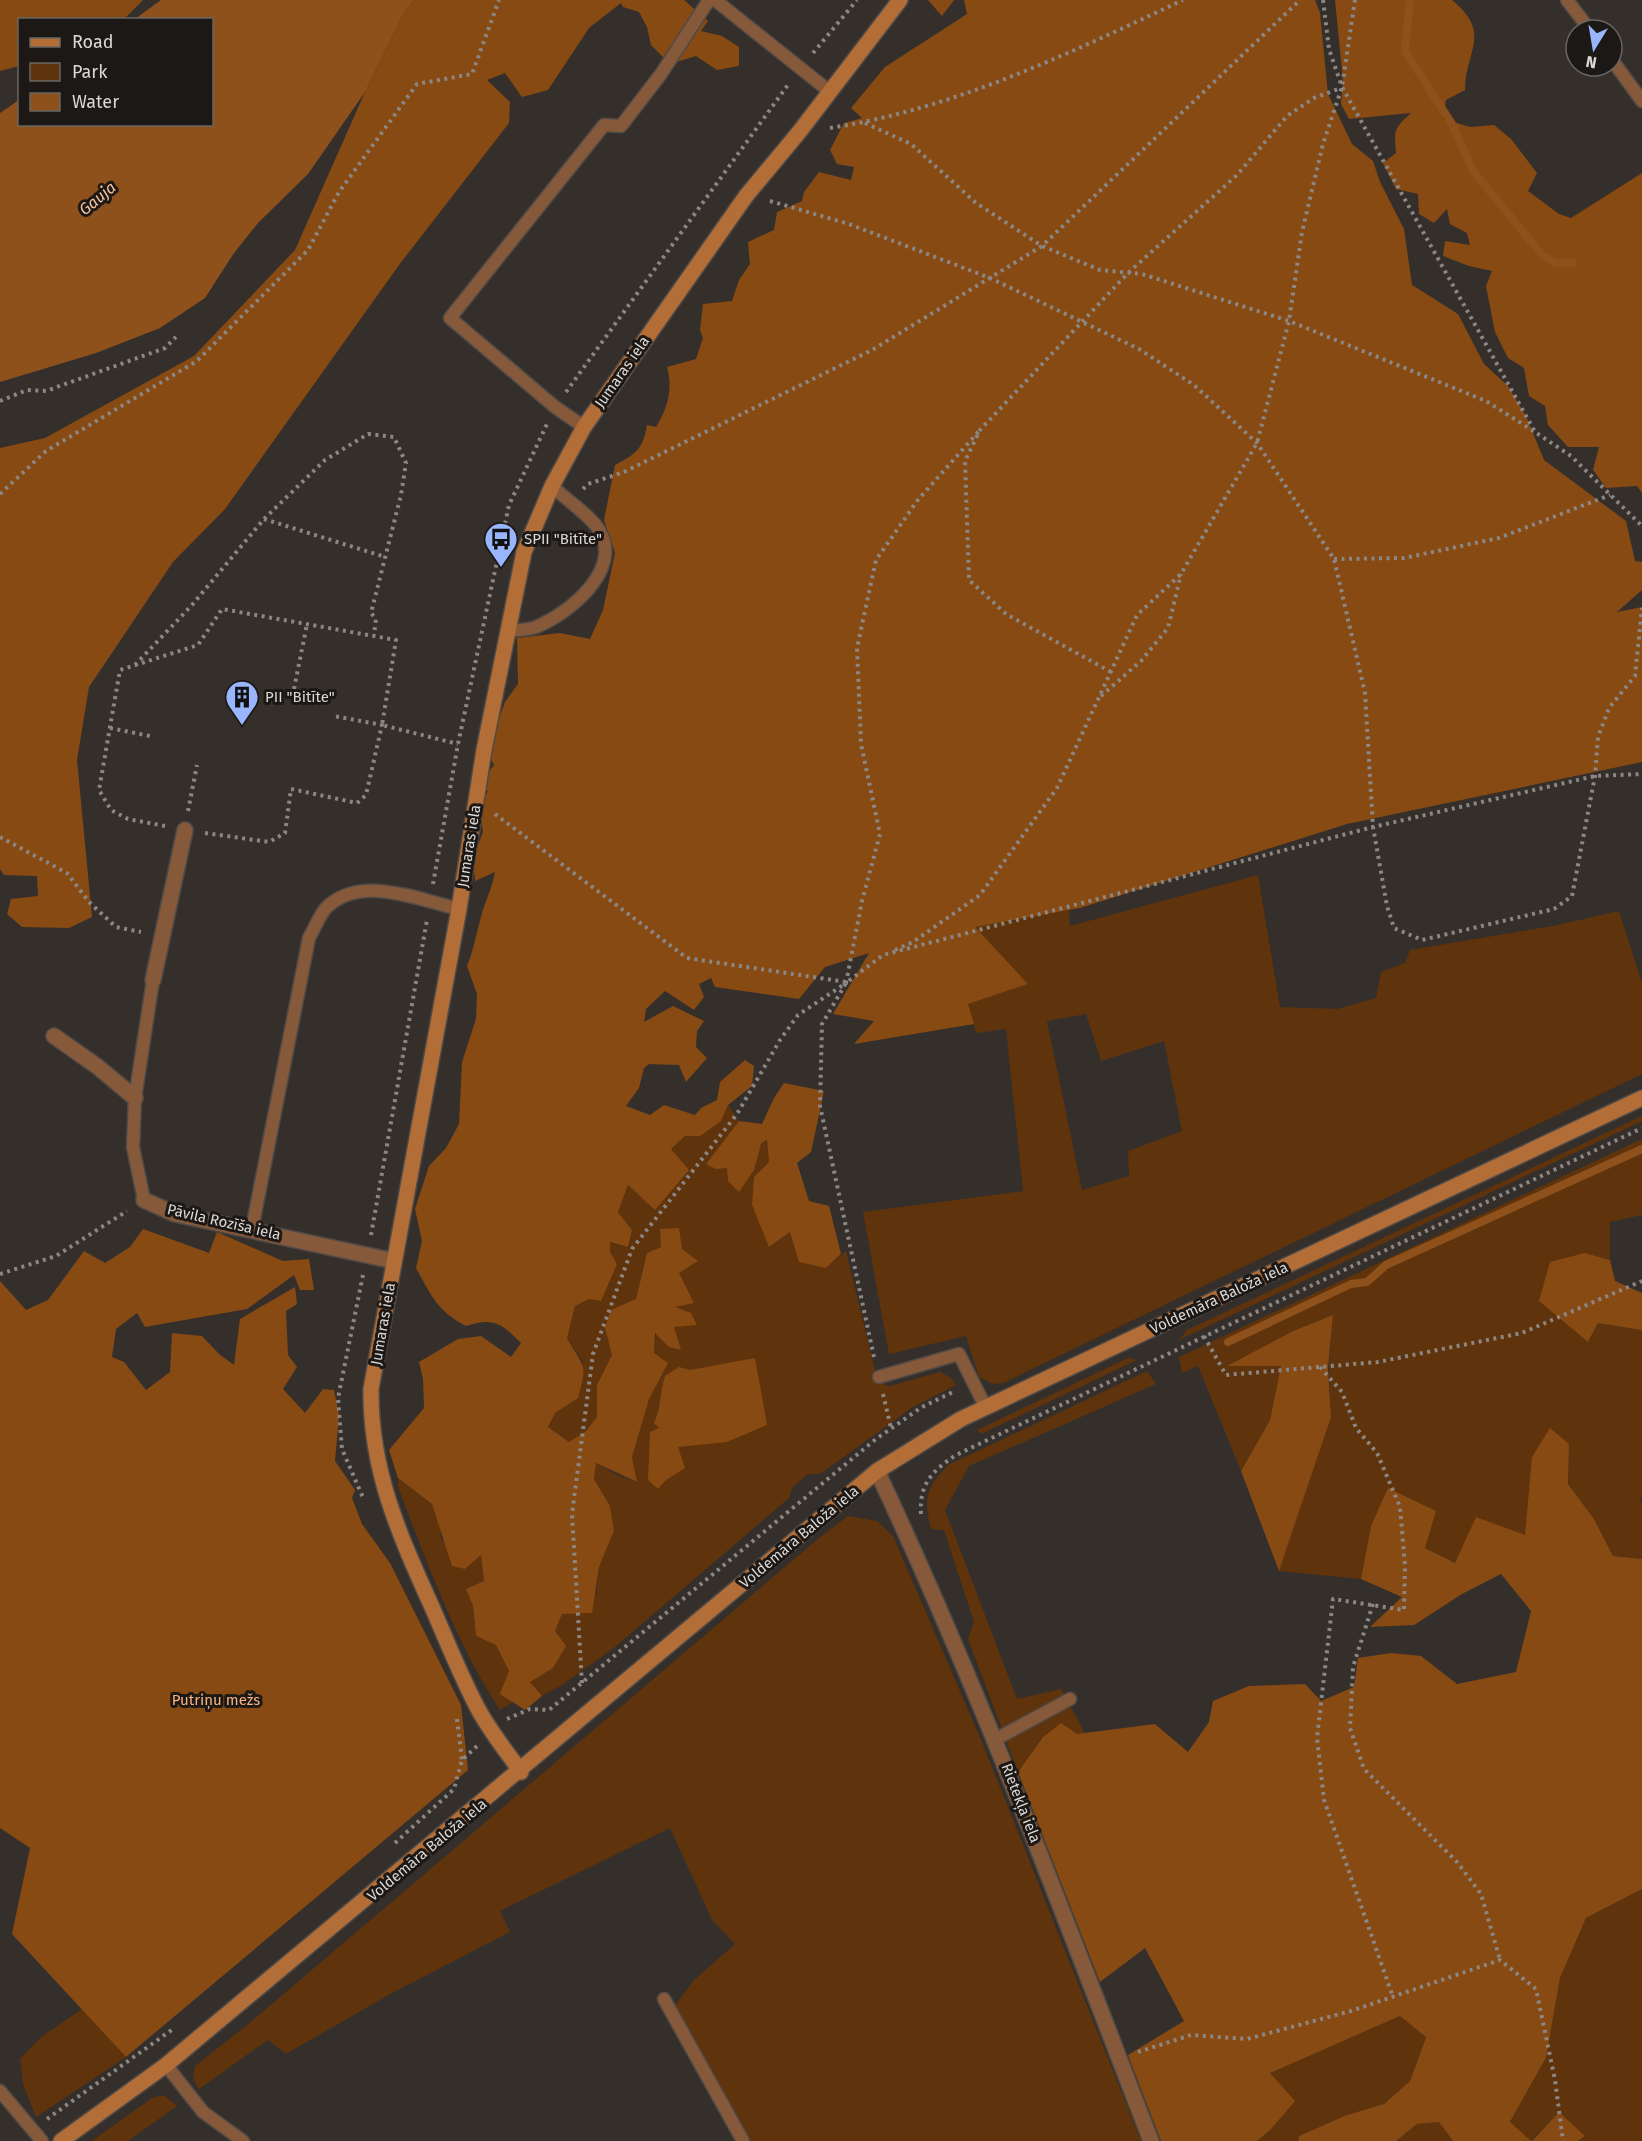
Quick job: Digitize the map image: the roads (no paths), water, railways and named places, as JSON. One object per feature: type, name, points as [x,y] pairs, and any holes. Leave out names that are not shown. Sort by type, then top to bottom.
[{"type":"street","name":"Jumaras iela","points":[[521,1772],[491,1731],[475,1704],[388,1503],[370,1426],[371,1389],[459,909],[476,801],[524,552],[552,486],[584,427],[746,195],[800,131],[900,0]]},
{"type":"street","points":[[153,980],[185,830]]},
{"type":"street","points":[[54,1036],[135,1098]]},
{"type":"street","name":"Voldemāra Baloža iela","points":[[61,2141],[166,2065],[521,1772],[877,1471],[961,1419],[1642,1098]]},
{"type":"street","name":"Pāvila Rozīša iela","points":[[144,1200],[175,1214],[394,1261]]},
{"type":"street","name":"Rietekļa iela","points":[[877,1471],[996,1739],[1151,2141]]},
{"type":"lane","points":[[584,427],[555,407],[450,318],[604,125],[621,126],[661,74],[709,0]]},
{"type":"lane","points":[[715,0],[829,91]]},
{"type":"lane","points":[[1567,0],[1581,18]]},
{"type":"lane","points":[[1624,76],[1642,101]]},
{"type":"lane","points":[[508,631],[534,628],[566,610],[585,596],[602,569],[605,549],[599,530],[552,486]]},
{"type":"lane","points":[[252,1229],[309,938],[325,910],[345,895],[360,891],[390,892],[459,909]]},
{"type":"lane","points":[[144,1200],[133,1147],[135,1098],[153,980]]},
{"type":"lane","points":[[879,1377],[959,1354],[986,1408]]},
{"type":"lane","points":[[996,1739],[1070,1699]]},
{"type":"lane","points":[[664,1999],[743,2141]]},
{"type":"lane","points":[[166,2065],[202,2112],[243,2141]]},
{"type":"lane","points":[[0,2091],[42,2141]]},
{"type":"water","name":"Gauja","points":[[161,0],[414,0],[404,13],[365,92],[308,174],[258,223],[234,253],[205,298],[160,328],[96,353],[0,382],[0,113],[18,101],[18,126],[213,126],[213,18],[136,18]]},
{"type":"waterway","points":[[1410,0],[1405,51],[1452,124],[1473,171],[1542,255],[1555,263],[1573,263]]},
{"type":"waterway","points":[[1228,1342],[1351,1284],[1367,1282],[1386,1265],[1642,1149]]},
{"type":"place","name":"SPII \"Bitīte\"","points":[[501,568]]},
{"type":"place","name":"PII \"Bitīte\"","points":[[242,726]]},
{"type":"park label","name":"Putriņu mežs","points":[[216,1700]]}]
